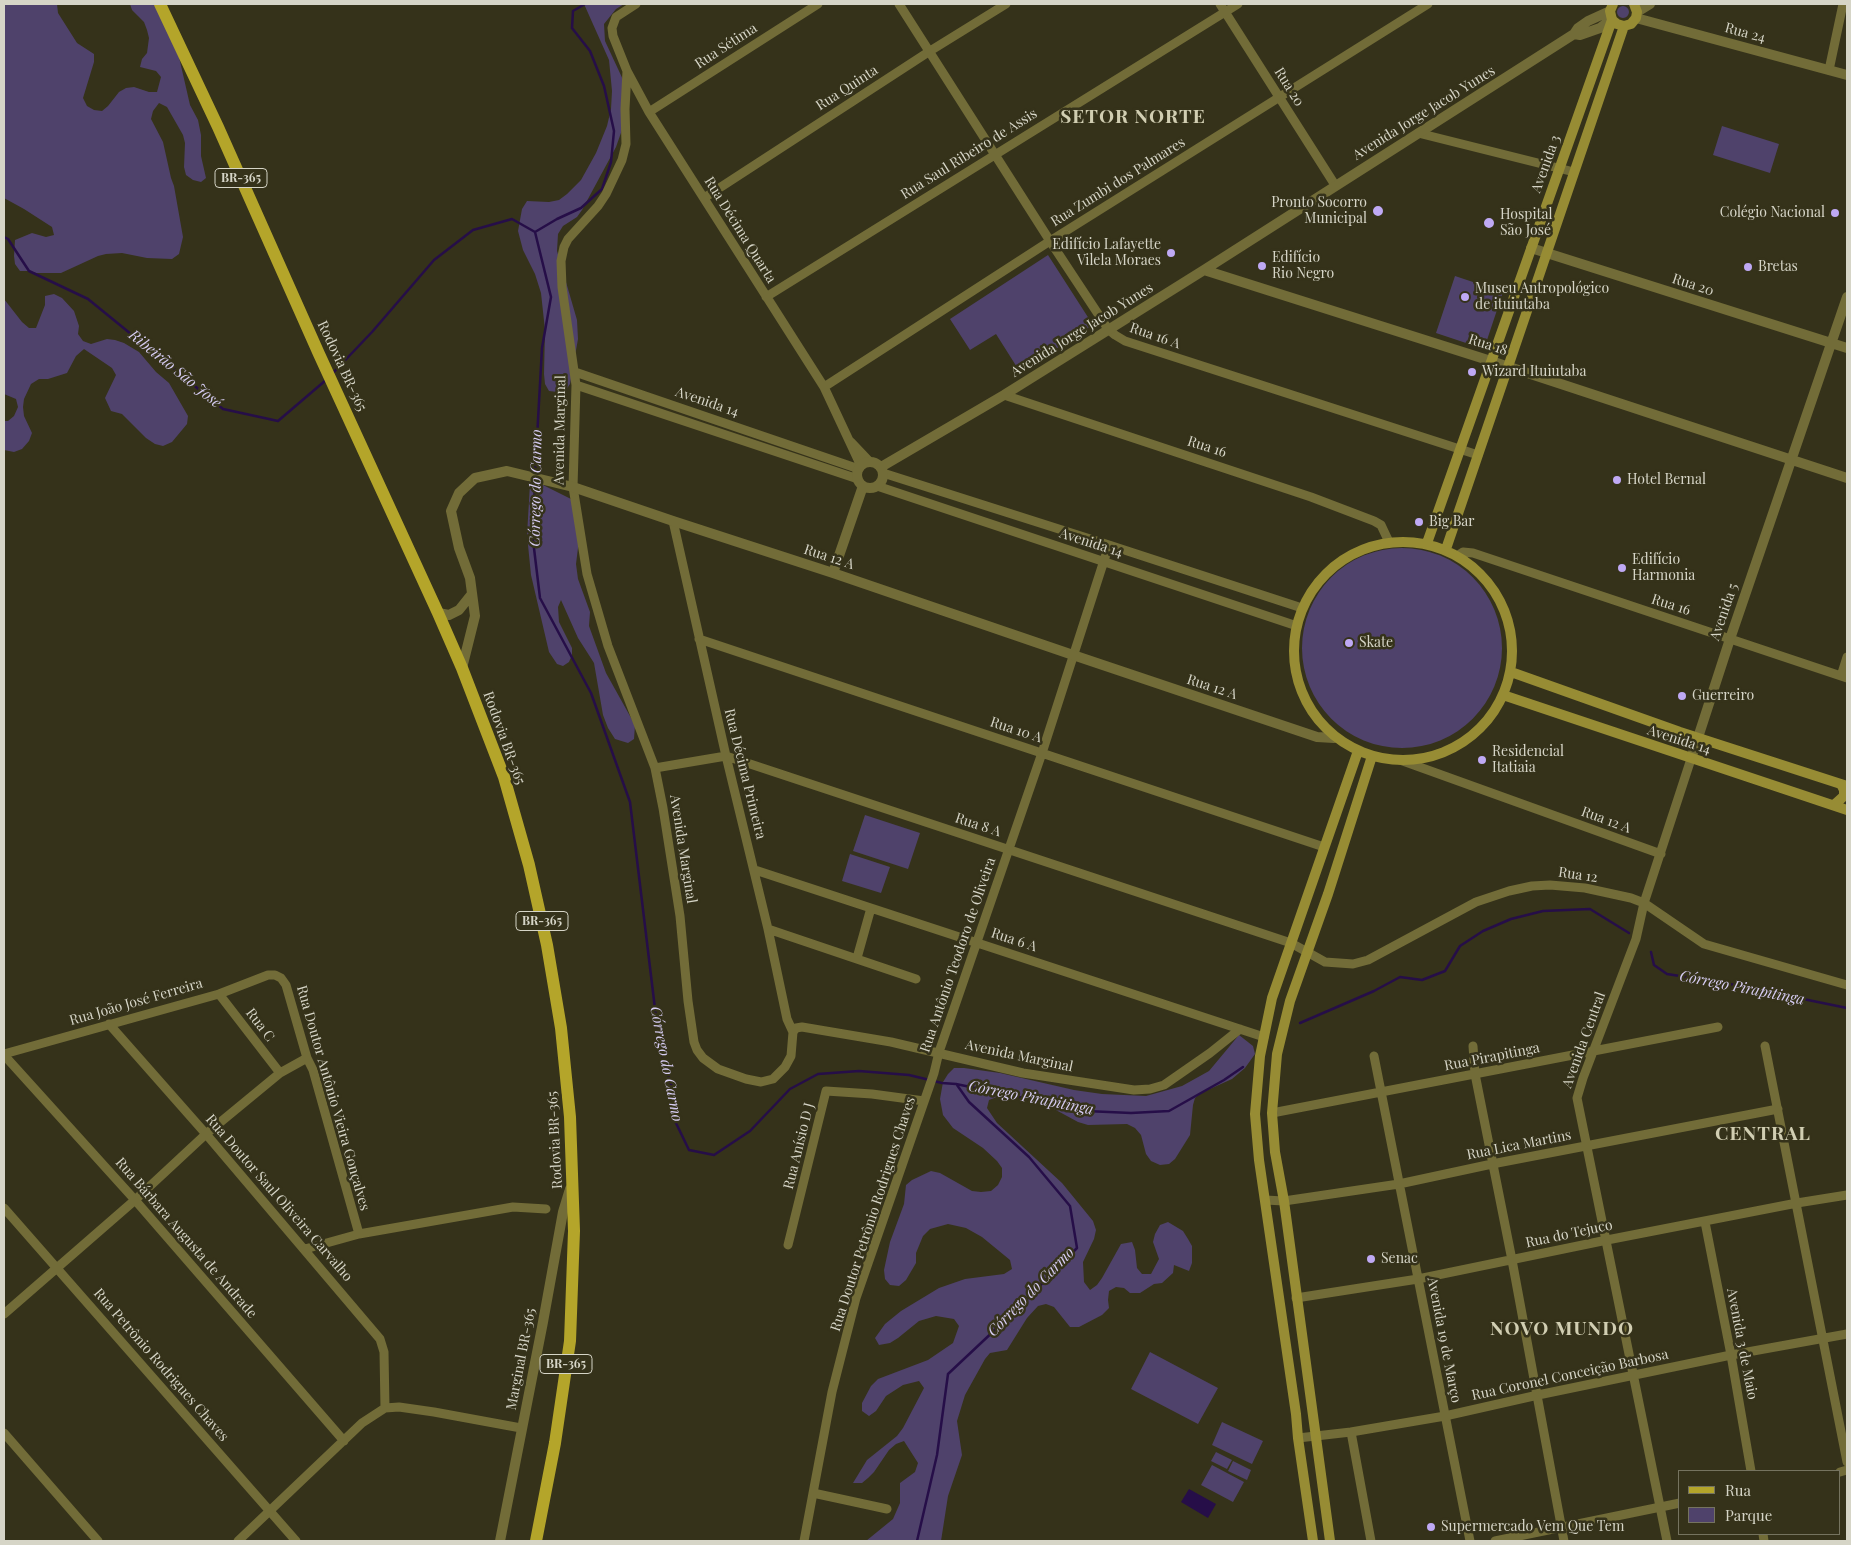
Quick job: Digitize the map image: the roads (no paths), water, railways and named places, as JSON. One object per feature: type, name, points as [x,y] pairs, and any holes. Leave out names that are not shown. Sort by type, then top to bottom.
[{"type":"main road","name":"Rodovia BR-365","points":[[160,4],[218,127],[462,668],[504,777],[529,865],[547,945],[561,1028],[570,1117],[574,1231],[570,1340],[555,1443],[536,1541]]},
{"type":"main road","points":[[1610,11],[1617,24],[1624,26],[1631,24],[1636,11]]},
{"type":"main road","name":"Avenida 3","points":[[1427,543],[1559,168],[1610,11]]},
{"type":"main road","name":"Avenida 3","points":[[1446,549],[1624,26]]},
{"type":"main road","points":[[1389,542],[1427,543],[1446,549],[1472,564],[1492,586],[1506,613],[1513,642],[1510,672],[1503,695],[1485,721],[1461,743],[1432,756],[1400,760],[1372,756],[1334,738],[1314,715],[1301,689],[1294,658],[1297,626],[1302,608],[1323,576],[1353,553],[1389,542]]},
{"type":"main road","name":"Avenida 14","points":[[1510,672],[1698,738],[1844,785]]},
{"type":"main road","name":"Avenida 14","points":[[1503,695],[1847,810]]},
{"type":"main road","points":[[1313,1541],[1264,1200],[1255,1114],[1260,1056],[1272,998],[1358,751]]},
{"type":"main road","points":[[1330,1541],[1284,1201],[1275,1152],[1272,1113],[1277,1054],[1290,1001],[1328,894],[1372,756]]},
{"type":"main road","points":[[1834,805],[1844,796],[1844,785]]},
{"type":"street","name":"Rua Décima Quarta","points":[[636,4],[616,17],[612,28],[612,36],[627,71],[649,112],[824,387],[862,472]]},
{"type":"street","name":"Rua Sétima","points":[[649,112],[818,4]]},
{"type":"street","name":"Rua 16 A","points":[[899,4],[1050,241],[1108,329],[1115,335],[1125,341],[1478,455]]},
{"type":"street","name":"Rua Quinta","points":[[704,198],[930,50],[1006,4]]},
{"type":"street","name":"Rua 20","points":[[1220,4],[1335,185]]},
{"type":"street","name":"Rua Saul Ribeiro de Assis","points":[[766,296],[1238,4]]},
{"type":"street","name":"Rua Zumbi dos Palmares","points":[[824,387],[1050,241],[1428,4]]},
{"type":"street","points":[[1636,11],[1650,4]]},
{"type":"street","points":[[1829,70],[1844,4]]},
{"type":"street","name":"Avenida Jorge Jacob Yunes","points":[[882,470],[1204,270],[1574,34],[1578,28],[1588,21],[1610,11]]},
{"type":"street","name":"Rua 24","points":[[1636,11],[1847,75]]},
{"type":"street","name":"Avenida Marginal","points":[[627,71],[626,144],[622,160],[602,200],[568,239],[560,261],[576,385],[573,487],[587,574],[608,646],[655,768],[680,916],[688,1001],[694,1042],[697,1050],[703,1058],[718,1069],[761,1082],[773,1079],[785,1067],[791,1056],[793,1032],[796,1028],[817,1028],[938,1052],[1023,1073],[1134,1090],[1150,1089],[1164,1085],[1210,1053],[1240,1029]]},
{"type":"street","points":[[1418,133],[1574,172]]},
{"type":"street","name":"Rua 20","points":[[1531,248],[1847,348]]},
{"type":"street","name":"Rua 18","points":[[1204,270],[1491,360],[1847,478]]},
{"type":"street","name":"Avenida 5","points":[[1636,939],[1644,903],[1730,639],[1847,298]]},
{"type":"street","name":"Avenida 14","points":[[575,372],[862,472],[871,488],[877,486],[1297,626]]},
{"type":"street","name":"Avenida 14","points":[[576,385],[862,472],[878,464],[882,470],[1302,608]]},
{"type":"street","name":"Rua 16","points":[[1004,395],[1311,497],[1374,521],[1381,525],[1389,542]]},
{"type":"street","points":[[877,486],[882,480],[882,470]]},
{"type":"street","name":"Rua 12 A","points":[[462,668],[475,616],[470,578],[459,548],[451,511],[458,493],[475,478],[507,471],[573,487],[1317,737],[1334,738]]},
{"type":"street","points":[[833,573],[862,472]]},
{"type":"street","name":"Rua Décima Primeira","points":[[673,521],[726,756],[755,870],[787,1020],[793,1032]]},
{"type":"street","name":"Rua Antônio Teodoro de Oliveira","points":[[928,1089],[934,1073],[938,1052],[978,942],[1042,753],[1109,545]]},
{"type":"street","name":"Rua 16","points":[[1457,556],[1463,552],[1473,553],[1844,677]]},
{"type":"street","points":[[438,613],[449,615],[459,610],[472,595]]},
{"type":"street","name":"Rua 10 A","points":[[699,639],[1324,847]]},
{"type":"street","points":[[1844,677],[1847,657]]},
{"type":"street","name":"Rua 8 A","points":[[655,768],[726,756],[1291,943],[1306,952]]},
{"type":"street","name":"Rua 12 A","points":[[1400,760],[1661,854]]},
{"type":"street","name":"Rua 6 A","points":[[755,870],[1264,1037]]},
{"type":"street","name":"Rua 12","points":[[1306,952],[1325,962],[1331,963],[1353,964],[1368,960],[1476,902],[1509,891],[1532,886],[1550,885],[1585,888],[1631,898],[1644,903],[1704,944],[1847,984]]},
{"type":"street","points":[[857,958],[871,908]]},
{"type":"street","points":[[768,929],[916,979]]},
{"type":"street","name":"Avenida Central","points":[[1636,939],[1583,1078],[1578,1098],[1667,1541]]},
{"type":"street","name":"Rua João José Ferreira","points":[[4,1055],[219,994],[268,975],[274,975]]},
{"type":"street","name":"Rua Doutor Antônio Vieira Gonçalves","points":[[274,975],[281,978],[286,986],[307,1058],[313,1070],[359,1234]]},
{"type":"street","name":"Rua C","points":[[219,994],[280,1073]]},
{"type":"street","name":"Rua Doutor Saul Oliveira Carvalho","points":[[109,1024],[305,1249],[380,1339],[384,1352],[385,1408]]},
{"type":"street","name":"Rua Pirapitinga","points":[[1272,1113],[1718,1027]]},
{"type":"street","points":[[1473,1046],[1474,1074],[1512,1260],[1564,1541]]},
{"type":"street","points":[[1765,1046],[1847,1462]]},
{"type":"street","name":"Rua Bárbara Augusta de Andrade","points":[[4,1055],[135,1200],[344,1441]]},
{"type":"street","name":"Avenida 19 de Março","points":[[1374,1056],[1470,1541]]},
{"type":"street","points":[[4,1314],[135,1200],[206,1134],[280,1073],[307,1058]]},
{"type":"street","name":"Rua Doutor Petrônio Rodrigues Chaves","points":[[804,1541],[832,1392],[856,1298],[928,1089]]},
{"type":"street","name":"Rua Anísio D J","points":[[788,1245],[826,1091],[924,1100]]},
{"type":"street","name":"Rua Lica Martins","points":[[1264,1200],[1284,1201],[1399,1184],[1492,1164],[1778,1109]]},
{"type":"street","name":"Marginal BR-365","points":[[500,1541],[563,1212],[572,1184]]},
{"type":"street","name":"Rua do Tejuco","points":[[1296,1298],[1418,1280],[1607,1240],[1847,1195]]},
{"type":"street","points":[[305,1249],[359,1234],[513,1207],[546,1210]]},
{"type":"street","name":"Rua Petrônio Rodrigues Chaves","points":[[4,1208],[296,1541]]},
{"type":"street","name":"Avenida 3 de Maio","points":[[1704,1222],[1731,1355],[1751,1470]]},
{"type":"street","name":"Rua Coronel Conceição Barbosa","points":[[1298,1438],[1351,1432],[1445,1416],[1731,1355],[1847,1334]]},
{"type":"street","points":[[238,1541],[271,1512],[362,1423],[385,1408],[399,1407],[434,1412],[522,1428]]},
{"type":"street","points":[[1351,1432],[1371,1541]]},
{"type":"street","points":[[4,1433],[98,1541]]},
{"type":"street","points":[[813,1493],[888,1510]]},
{"type":"street","points":[[1495,1541],[1678,1503]]},
{"type":"waterway","points":[[535,232],[581,208],[602,189],[611,162],[614,131],[604,86],[590,51],[572,28],[573,11],[585,4]]},
{"type":"waterway","name":"Ribeirão São José","points":[[332,374],[372,332],[434,260],[473,230],[512,219],[535,232]]},
{"type":"waterway","name":"Córrego do Carmo","points":[[535,232],[551,297],[542,348],[535,474]]},
{"type":"waterway","name":"Ribeirão São José","points":[[4,237],[8,239],[29,271],[88,299],[223,409],[278,421],[326,380]]},
{"type":"waterway","name":"Córrego do Carmo","points":[[535,479],[533,540],[540,598],[591,693],[630,802],[660,1050],[672,1087],[675,1121],[689,1150],[714,1155],[750,1131],[790,1089],[818,1074],[859,1071],[909,1075],[1086,1111],[1131,1113],[1169,1111],[1243,1067]]},
{"type":"waterway","name":"Córrego Pirapitinga","points":[[1300,1023],[1374,991],[1400,977],[1422,980],[1445,971],[1460,946],[1483,931],[1511,919],[1543,911],[1590,909],[1629,933]]},
{"type":"waterway","name":"Córrego Pirapitinga","points":[[1651,952],[1654,965],[1667,974],[1730,984],[1847,1008]]},
{"type":"waterway","name":"Córrego do Carmo","points":[[917,1541],[937,1455],[948,1374],[1015,1311],[1077,1248],[1070,1206],[1029,1157],[969,1102],[957,1085]]},
{"type":"place","name":"Pronto Socorro Municipal","points":[[1378,211]]},
{"type":"place","name":"Colégio Nacional","points":[[1835,213]]},
{"type":"place","name":"Hospital São José","points":[[1489,223]]},
{"type":"place","name":"Edifício Lafayette Vilela Moraes","points":[[1171,253]]},
{"type":"place","name":"Edifício Rio Negro","points":[[1262,266]]},
{"type":"place","name":"Bretas","points":[[1748,267]]},
{"type":"place","name":"Museu Antropológico de ituiutaba","points":[[1465,297]]},
{"type":"place","name":"Wizard Ituiutaba","points":[[1472,372]]},
{"type":"place","name":"Hotel Bernal","points":[[1617,480]]},
{"type":"place","name":"Big Bar","points":[[1419,522]]},
{"type":"place","name":"Edifício Harmonia","points":[[1622,568]]},
{"type":"place","name":"Skate","points":[[1349,643]]},
{"type":"place","name":"Guerreiro","points":[[1682,696]]},
{"type":"place","name":"Residencial Itatiaia","points":[[1482,760]]},
{"type":"place","name":"Senac","points":[[1371,1259]]},
{"type":"place","name":"Supermercado Vem Que Tem","points":[[1431,1527]]},
{"type":"district","name":"SETOR NORTE","points":[[1133,117]]},
{"type":"district","name":"CENTRAL","points":[[1763,1134]]},
{"type":"district","name":"NOVO MUNDO","points":[[1562,1329]]}]
